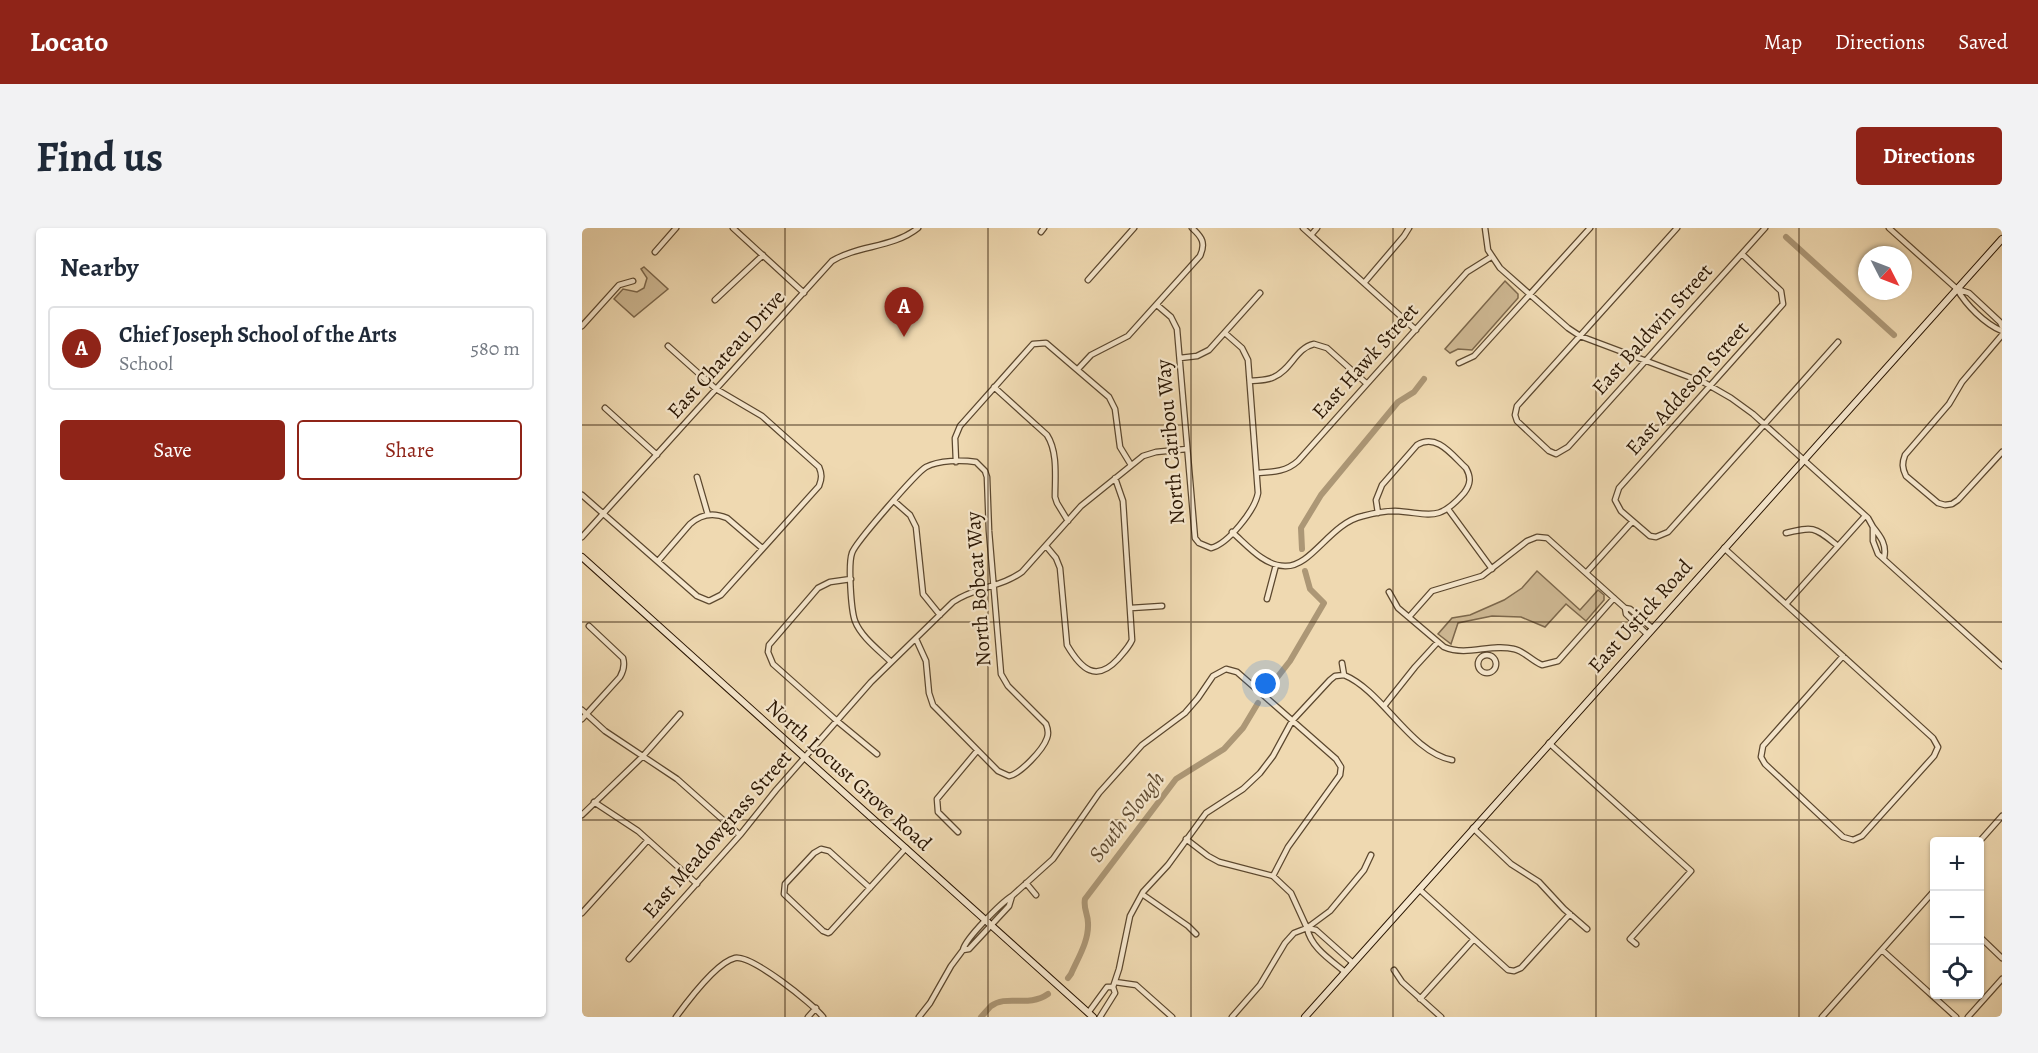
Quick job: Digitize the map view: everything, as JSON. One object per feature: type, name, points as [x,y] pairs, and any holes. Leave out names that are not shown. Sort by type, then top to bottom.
[{"type":"main road","name":"East Ustick Road","points":[[1305,1017],[2002,239]]},
{"type":"main road","name":"North Locust Grove Road","points":[[582,557],[1091,1015]]},
{"type":"street","points":[[655,252],[676,228]]},
{"type":"street","points":[[733,228],[804,292]]},
{"type":"street","name":"East Chateau Drive","points":[[582,537],[832,261],[842,255],[901,239],[918,228]]},
{"type":"street","points":[[1088,280],[1134,228]]},
{"type":"street","points":[[1078,369],[1091,355],[1128,336],[1200,256],[1204,246],[1201,237],[1192,228]]},
{"type":"street","points":[[1303,228],[1416,330]]},
{"type":"street","points":[[1311,235],[1317,228]]},
{"type":"street","points":[[1364,283],[1404,237],[1409,228]]},
{"type":"street","points":[[1485,228],[1486,243],[1491,257],[1500,268],[1558,320],[1580,336],[1711,386],[1742,405],[1765,424],[1865,516],[1882,538],[1886,550],[1884,558]]},
{"type":"street","points":[[1459,363],[1474,356],[1590,228]]},
{"type":"street","points":[[1580,336],[1677,228]]},
{"type":"street","name":"East Baldwin Street","points":[[1580,336],[1517,406],[1515,415],[1521,427],[1549,451],[1556,454],[1568,447],[1765,228]]},
{"type":"street","points":[[1889,228],[1957,289],[1963,300],[2002,333],[1962,382],[1949,405],[1905,455],[1902,463],[1906,476],[1938,503],[1952,504],[2002,452]]},
{"type":"street","name":"East Addeson Street","points":[[1632,522],[1621,512],[1616,500],[1619,488],[1779,310],[1783,298],[1781,291],[1742,254]]},
{"type":"street","points":[[715,300],[763,255]]},
{"type":"street","name":"East Hawk Street","points":[[1257,473],[1280,471],[1293,466],[1467,272],[1491,257]]},
{"type":"street","points":[[582,326],[619,285],[633,281]]},
{"type":"street","points":[[1957,289],[1969,293],[2002,326]]},
{"type":"street","points":[[1180,358],[1203,354],[1260,293]]},
{"type":"street","name":"North Caribou Way","points":[[1157,304],[1174,323],[1178,336],[1195,538],[1199,543],[1211,548],[1223,542],[1232,532]]},
{"type":"street","points":[[1225,333],[1245,353],[1250,381],[1257,473],[1257,500],[1250,512],[1232,532],[1264,560],[1276,566],[1289,566],[1302,561],[1341,525],[1353,518],[1394,511],[1429,515],[1448,509],[1467,490],[1471,479],[1466,468],[1440,444],[1429,440],[1417,445],[1382,485],[1376,500],[1378,513]]},
{"type":"street","points":[[1586,573],[1632,522],[1646,534],[1656,537],[1668,532],[1838,342]]},
{"type":"street","points":[[891,662],[862,633],[855,621],[850,560],[854,547],[927,467],[956,462],[957,432],[1033,344],[1040,343],[1052,347],[1113,403],[1120,447],[1131,465]]},
{"type":"street","points":[[1250,381],[1274,377],[1308,345],[1321,345],[1366,383]]},
{"type":"street","points":[[582,495],[697,596],[709,601],[721,595],[819,486],[822,473],[819,467],[756,412],[716,389],[668,346]]},
{"type":"street","points":[[994,387],[1051,440],[1054,453],[1055,496],[1068,521]]},
{"type":"street","points":[[605,408],[657,455]]},
{"type":"street","points":[[778,441],[784,435]]},
{"type":"street","name":"East Meadowgrass Street","points":[[629,959],[740,835],[776,790],[871,682],[958,598],[1011,579],[1022,572],[1086,501],[1131,465],[1150,453],[1187,449]]},
{"type":"street","name":"North Bobcat Way","points":[[956,462],[976,462],[985,471],[1001,674],[1008,686],[1046,724],[1048,732],[1044,743],[1020,771],[1011,776],[998,771],[977,752]]},
{"type":"street","points":[[697,477],[708,515]]},
{"type":"street","points":[[1046,546],[1056,558],[1060,568],[1067,645],[1072,654],[1090,671],[1099,673],[1111,667],[1132,640],[1123,501],[1115,478]]},
{"type":"street","points":[[894,501],[910,515],[916,527],[923,594],[940,615]]},
{"type":"street","points":[[1448,509],[1492,569]]},
{"type":"street","points":[[658,561],[690,525],[701,516],[708,515],[721,515],[727,518],[762,548]]},
{"type":"street","points":[[1786,604],[1865,516]]},
{"type":"street","points":[[1873,527],[1873,541],[1878,554],[2002,666]]},
{"type":"street","points":[[1786,533],[1809,528],[1817,530],[1838,546]]},
{"type":"street","points":[[1409,617],[1432,591],[1468,582],[1492,569],[1527,541],[1542,537],[1547,538],[1625,608],[1630,609],[1650,631]]},
{"type":"street","points":[[1724,548],[1786,604],[1933,738],[1938,747],[1934,756],[1862,836],[1853,840],[1843,837],[1765,764],[1761,752],[1763,746],[1843,656]]},
{"type":"street","points":[[1268,599],[1276,566]]},
{"type":"street","points":[[851,579],[830,582],[818,588],[769,645],[769,658],[837,721],[877,754]]},
{"type":"street","points":[[1389,592],[1398,608],[1437,643],[1452,650],[1470,652],[1516,649],[1542,665],[1558,661],[1614,598]]},
{"type":"street","points":[[1131,608],[1162,606]]},
{"type":"street","points":[[582,719],[584,712],[620,677],[624,664],[623,658],[589,626]]},
{"type":"street","points":[[916,639],[926,661],[929,693],[933,705],[977,752],[937,799],[938,812],[958,832]]},
{"type":"street","points":[[1384,706],[1437,643]]},
{"type":"street","points":[[1342,663],[1344,675]]},
{"type":"street","points":[[919,1017],[963,950],[969,950],[989,923],[1009,906],[1012,896],[1053,859],[1099,793],[1142,746],[1185,713],[1213,676],[1226,669],[1237,672],[1336,759],[1341,767],[1340,775],[1288,847],[1272,876]]},
{"type":"street","points":[[1100,1017],[1115,993],[1114,985],[1130,916],[1142,894],[1168,865],[1206,813],[1243,789],[1260,773],[1273,756],[1292,721],[1335,676],[1344,675],[1352,678],[1436,755],[1452,760]]},
{"type":"street","points":[[584,712],[605,731],[677,779],[740,835]]},
{"type":"street","points":[[582,815],[643,756],[680,714]]},
{"type":"street","points":[[1549,743],[1691,871],[1630,939],[1636,944]]},
{"type":"street","points":[[594,802],[627,823],[697,884]]},
{"type":"street","points":[[1983,837],[2002,816]]},
{"type":"street","points":[[1473,828],[1511,864],[1539,882],[1587,929]]},
{"type":"street","points":[[1186,839],[1219,862],[1272,876],[1291,893],[1309,936],[1318,948],[1345,972]]},
{"type":"street","points":[[582,913],[648,840]]},
{"type":"street","points":[[870,888],[829,851],[821,849],[814,852],[785,884],[783,891],[823,931],[828,933],[830,932],[870,888],[906,848]]},
{"type":"street","points":[[1232,1017],[1260,985],[1285,943],[1294,933],[1307,928],[1330,911],[1364,870],[1371,855]]},
{"type":"street","points":[[1026,883],[1036,895]]},
{"type":"street","points":[[1419,889],[1508,970],[1515,971],[1521,968],[1570,914]]},
{"type":"street","points":[[1142,894],[1196,934]]},
{"type":"street","points":[[1822,1017],[1930,897]]},
{"type":"street","points":[[1307,928],[1316,930],[1353,963]]},
{"type":"street","points":[[1420,999],[1474,939]]},
{"type":"street","points":[[1984,941],[2002,958]]},
{"type":"street","points":[[1882,950],[1956,1017]]},
{"type":"street","points":[[676,1017],[701,985],[728,961],[737,957],[748,960],[798,993],[823,1017]]},
{"type":"street","points":[[1394,970],[1402,982],[1441,1017]]},
{"type":"street","points":[[1968,1017],[2002,979]]},
{"type":"street","points":[[1091,1015],[1107,987],[1114,985],[1136,986],[1172,1017]]},
{"type":"street","points":[[808,1017],[816,1008]]},
{"type":"shaded area","points":[[644,267],[668,289],[634,317],[614,299],[623,289],[637,292],[644,288],[647,278],[641,269]]},
{"type":"shaded area","points":[[1505,281],[1518,294],[1518,298],[1472,350],[1458,349],[1450,353],[1445,349]]},
{"type":"shaded area","points":[[1537,571],[1580,610],[1598,590],[1604,595],[1604,600],[1586,621],[1566,604],[1545,627],[1521,617],[1492,616],[1458,623],[1451,644],[1438,634],[1452,618],[1470,615],[1504,600],[1522,588]]},
{"type":"waterway","points":[[1786,237],[1894,335]]},
{"type":"waterway","name":"South Slough","points":[[1302,549],[1301,528],[1321,495],[1398,402],[1414,392],[1424,379]]},
{"type":"waterway","name":"South Slough","points":[[1269,688],[1290,661],[1324,603],[1310,589],[1305,571]]},
{"type":"waterway","name":"South Slough","points":[[1068,978],[1080,956],[1087,936],[1085,899],[1176,779],[1224,749],[1243,728],[1258,703]]},
{"type":"waterway","name":"South Slough","points":[[981,1017],[997,1003],[1033,1000],[1048,994]]},
{"type":"place","name":"Chief Joseph School of the Arts","points":[[904,337]]}]
